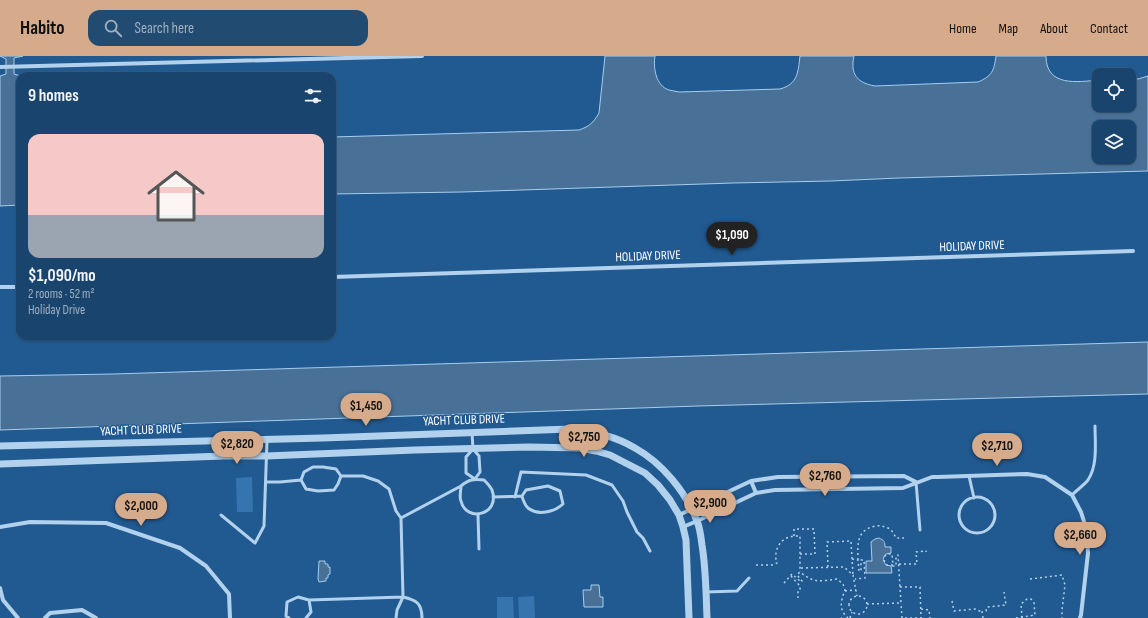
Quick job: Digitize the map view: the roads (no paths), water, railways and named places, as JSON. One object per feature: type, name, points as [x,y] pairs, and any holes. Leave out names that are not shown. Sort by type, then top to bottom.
[{"type":"street","points":[[0,67],[422,56]]},
{"type":"street","name":"HOLIDAY DRIVE","points":[[336,277],[1133,251]]},
{"type":"street","points":[[0,287],[16,287]]},
{"type":"street","name":"YACHT CLUB DRIVE","points":[[0,446],[324,438],[570,429],[584,430],[607,436],[635,448],[662,469],[686,498],[697,521],[705,559],[707,618]]},
{"type":"street","points":[[0,464],[529,447],[580,448],[596,451],[610,455],[645,473],[662,490],[679,515],[686,540],[689,618]]},
{"type":"street","points":[[683,527],[756,493],[775,490],[903,488],[932,477],[1027,474],[1045,477],[1072,495],[1081,512],[1086,528],[1088,553],[1080,618]]},
{"type":"street","points":[[679,515],[751,482],[778,476],[904,476],[916,482]]},
{"type":"street","points":[[751,482],[756,493]]},
{"type":"street","points":[[0,527],[30,522],[106,523],[180,548],[206,566],[229,594],[230,618]]},
{"type":"street","points":[[0,588],[2,602],[18,618]]},
{"type":"street","points":[[45,618],[50,613],[82,610],[96,618]]},
{"type":"lane","points":[[1072,495],[1087,481],[1091,475],[1094,463],[1095,426]]},
{"type":"lane","points":[[472,432],[473,449],[479,456],[480,460],[480,472],[475,479]]},
{"type":"lane","points":[[221,515],[255,543],[264,526],[267,439]]},
{"type":"lane","points":[[473,449],[466,457],[466,473],[475,479]]},
{"type":"lane","points":[[313,467],[336,469],[341,476],[334,490],[318,491],[306,489],[301,480],[304,472],[313,467]]},
{"type":"lane","points":[[515,497],[521,472],[586,475],[612,485],[623,501],[637,532],[643,538],[650,551]]},
{"type":"lane","points":[[341,476],[363,476],[378,481],[389,488],[396,511],[401,518],[403,597],[396,610],[396,618]]},
{"type":"lane","points":[[969,476],[974,498]]},
{"type":"lane","points":[[401,518],[461,486],[466,481],[475,479],[484,480],[491,488],[493,503],[490,508],[478,515],[462,506],[460,500],[461,486]]},
{"type":"lane","points":[[266,482],[301,480]]},
{"type":"lane","points":[[916,482],[920,530]]},
{"type":"lane","points":[[493,497],[522,496],[526,490],[548,486],[560,491],[563,504],[557,509],[548,512],[535,512],[526,507],[522,496]]},
{"type":"lane","points":[[974,498],[986,499],[994,508],[995,520],[988,530],[983,532],[971,532],[966,529],[960,519],[961,508],[964,503],[974,498]]},
{"type":"lane","points":[[478,515],[479,549]]},
{"type":"lane","points":[[706,592],[737,591],[750,578]]},
{"type":"lane","points":[[289,618],[286,616],[287,602],[298,597],[309,600],[403,597],[413,600],[418,604],[422,610],[422,618]]},
{"type":"lane","points":[[306,618],[311,612],[309,600]]}]
